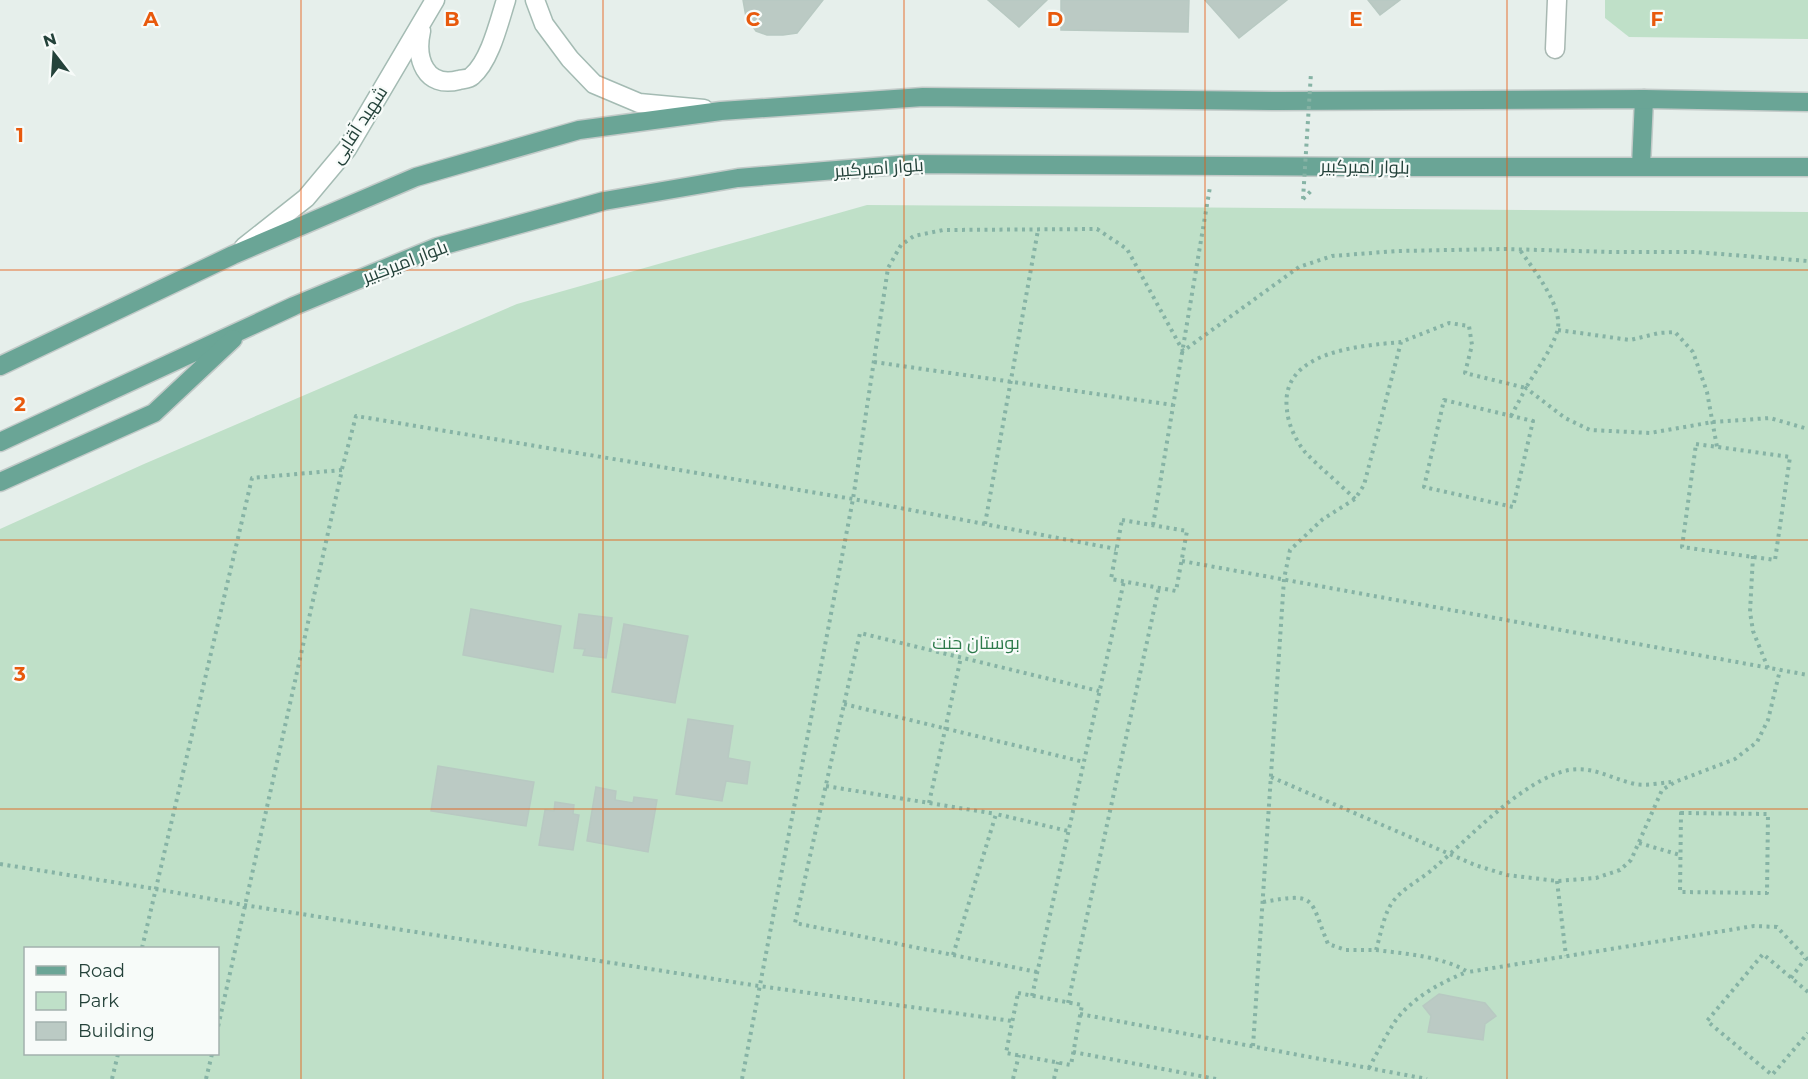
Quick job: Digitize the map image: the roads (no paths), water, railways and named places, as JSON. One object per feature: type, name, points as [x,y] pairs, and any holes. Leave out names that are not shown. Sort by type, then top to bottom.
[{"type":"main road","name":"شهید آقایی","points":[[233,255],[306,198],[347,149],[435,0]]},
{"type":"main road","points":[[423,20],[417,47],[422,65],[433,78],[452,82],[471,78],[484,62],[506,0]]},
{"type":"main road","points":[[535,0],[544,24],[570,59],[594,84],[639,103],[721,111]]},
{"type":"main road","points":[[1555,49],[1557,0]]},
{"type":"main road","points":[[0,366],[233,255],[416,177],[579,130],[721,111],[923,97],[1268,100],[1644,99],[1808,102]]},
{"type":"main road","points":[[1641,166],[1644,99]]},
{"type":"main road","name":"بلوار امیرکبیر","points":[[0,442],[294,306],[437,247],[604,201],[738,178],[911,164],[1808,167]]},
{"type":"main road","points":[[0,482],[154,413],[222,351],[240,331]]},
{"type":"park label","name":"بوستان جنت","points":[[976,643]]}]
